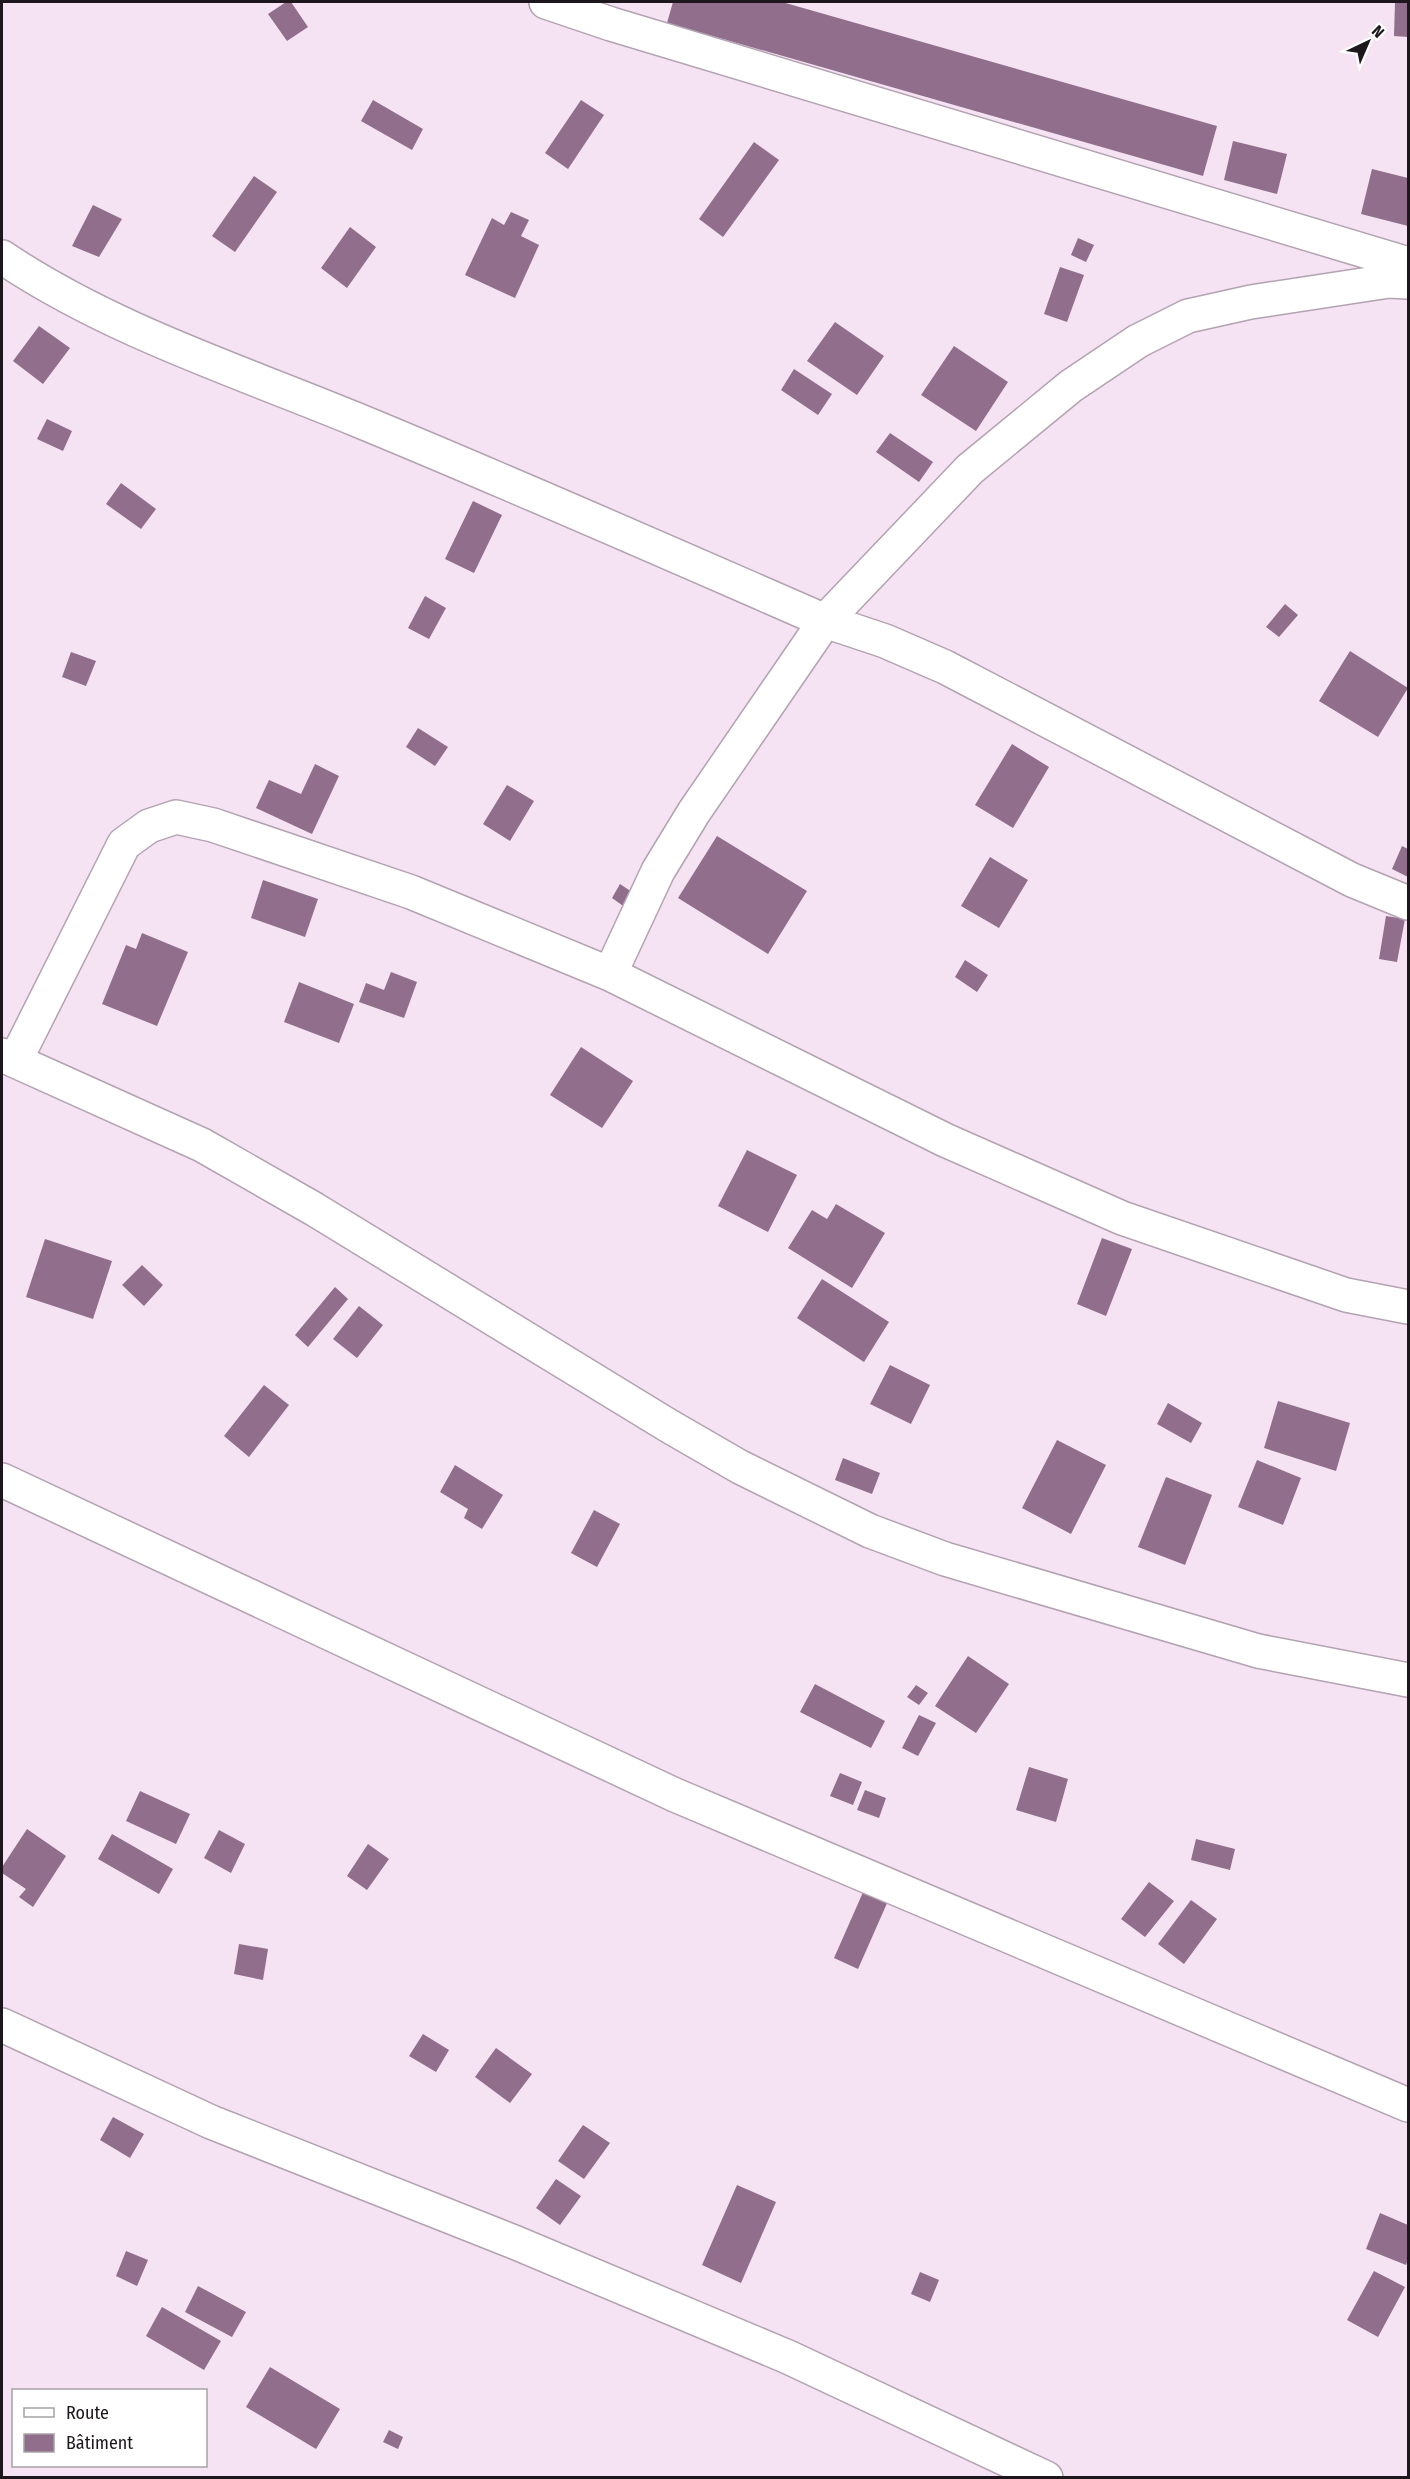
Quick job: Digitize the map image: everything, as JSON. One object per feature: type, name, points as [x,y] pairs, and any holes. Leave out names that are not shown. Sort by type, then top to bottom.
[{"type":"street","points":[[546,2],[610,24],[1408,264]]},
{"type":"street","points":[[2,257],[39,282],[141,331],[358,420],[825,621],[885,641],[945,667],[1352,880],[1408,903]]},
{"type":"street","points":[[610,974],[664,861],[694,812],[825,621],[970,469],[1071,386],[1138,341],[1188,316],[1251,302],[1389,281],[1408,282]]},
{"type":"street","points":[[1408,1307],[1346,1295],[1122,1218],[945,1140],[610,974],[411,892],[213,825],[176,817],[149,826],[124,844],[8,1058],[202,1145],[314,1209],[679,1432],[740,1467],[870,1531],[945,1559],[1258,1651],[1408,1680]]},
{"type":"street","points":[[2,1480],[675,1795],[1408,2104]]},
{"type":"street","points":[[2,2025],[211,2122],[514,2242],[788,2357],[1046,2478]]},
{"type":"building","points":[[286,2],[291,2],[308,27],[287,41],[268,14]]},
{"type":"building","points":[[673,2],[782,2],[1217,126],[1203,176],[667,23]]},
{"type":"building","points":[[1395,2],[1408,2],[1408,37],[1394,36]]},
{"type":"building","points":[[373,100],[423,129],[412,150],[361,121]]},
{"type":"building","points":[[581,100],[604,115],[568,169],[545,153]]},
{"type":"building","points":[[1233,141],[1287,154],[1277,194],[1224,180]]},
{"type":"building","points":[[754,142],[779,160],[723,237],[699,219]]},
{"type":"building","points":[[1372,169],[1408,178],[1408,226],[1361,214]]},
{"type":"building","points":[[254,176],[277,192],[235,252],[212,236]]},
{"type":"building","points":[[93,205],[122,219],[99,257],[72,246]]},
{"type":"building","points":[[511,212],[529,220],[521,236],[539,245],[515,298],[465,275],[492,218],[504,225]]},
{"type":"building","points":[[350,227],[376,247],[347,288],[321,268]]},
{"type":"building","points":[[1078,238],[1094,245],[1086,262],[1071,255]]},
{"type":"building","points":[[1060,267],[1084,275],[1067,322],[1044,314]]},
{"type":"building","points":[[835,322],[884,356],[857,395],[807,361]]},
{"type":"building","points":[[39,326],[70,348],[43,384],[13,361]]},
{"type":"building","points":[[954,346],[1008,382],[976,431],[921,395]]},
{"type":"building","points":[[794,369],[832,394],[818,415],[781,390]]},
{"type":"building","points":[[47,419],[72,431],[63,451],[37,439]]},
{"type":"building","points":[[890,433],[933,462],[919,482],[876,452]]},
{"type":"building","points":[[121,483],[156,509],[141,529],[106,504]]},
{"type":"building","points":[[473,501],[502,515],[474,573],[445,559]]},
{"type":"building","points":[[425,596],[446,608],[429,639],[408,628]]},
{"type":"building","points":[[1285,604],[1298,615],[1279,637],[1266,627]]},
{"type":"building","points":[[1350,651],[1408,688],[1378,737],[1319,701]]},
{"type":"building","points":[[71,652],[96,661],[86,686],[62,677]]},
{"type":"building","points":[[418,728],[448,747],[435,766],[406,747]]},
{"type":"building","points":[[1012,744],[1049,767],[1013,828],[975,805]]},
{"type":"building","points":[[315,764],[339,776],[312,834],[256,808],[269,780],[301,794]]},
{"type":"building","points":[[507,785],[534,801],[510,841],[483,824]]},
{"type":"building","points":[[717,836],[807,891],[768,954],[678,898]]},
{"type":"building","points":[[1402,846],[1408,849],[1408,877],[1392,869]]},
{"type":"building","points":[[990,857],[1028,880],[999,928],[961,906]]},
{"type":"building","points":[[263,880],[318,899],[305,937],[251,918]]},
{"type":"building","points":[[620,884],[635,894],[626,908],[612,898]]},
{"type":"building","points":[[1386,916],[1405,919],[1397,962],[1379,959]]},
{"type":"building","points":[[142,933],[188,952],[157,1026],[102,1004],[126,945],[136,949]]},
{"type":"building","points":[[965,960],[988,975],[977,992],[955,977]]},
{"type":"building","points":[[391,972],[417,982],[404,1018],[359,1002],[366,983],[384,990]]},
{"type":"building","points":[[299,982],[354,1004],[339,1043],[284,1022]]},
{"type":"building","points":[[581,1047],[633,1081],[602,1128],[550,1095]]},
{"type":"building","points":[[747,1150],[797,1175],[768,1232],[718,1206]]},
{"type":"building","points":[[836,1204],[885,1233],[852,1288],[788,1248],[812,1210],[827,1219]]},
{"type":"building","points":[[1102,1238],[1132,1249],[1106,1316],[1077,1304]]},
{"type":"building","points":[[45,1239],[112,1261],[93,1319],[26,1297]]},
{"type":"building","points":[[142,1265],[163,1285],[144,1306],[122,1285]]},
{"type":"building","points":[[822,1279],[889,1322],[864,1362],[797,1318]]},
{"type":"building","points":[[335,1287],[348,1299],[308,1347],[295,1335]]},
{"type":"building","points":[[359,1306],[383,1325],[357,1358],[333,1339]]},
{"type":"building","points":[[890,1365],[930,1385],[911,1424],[870,1404]]},
{"type":"building","points":[[264,1385],[289,1405],[249,1457],[224,1436]]},
{"type":"building","points":[[1278,1401],[1350,1423],[1336,1471],[1264,1448]]},
{"type":"building","points":[[1168,1403],[1202,1423],[1191,1443],[1157,1424]]},
{"type":"building","points":[[1057,1440],[1106,1465],[1071,1534],[1022,1508]]},
{"type":"building","points":[[843,1458],[880,1473],[872,1494],[835,1480]]},
{"type":"building","points":[[1257,1460],[1301,1478],[1283,1525],[1238,1507]]},
{"type":"building","points":[[455,1465],[503,1495],[482,1529],[464,1518],[468,1509],[440,1492]]},
{"type":"building","points":[[1166,1477],[1212,1495],[1185,1565],[1138,1547]]},
{"type":"building","points":[[594,1510],[620,1524],[597,1567],[571,1553]]},
{"type":"building","points":[[968,1656],[1009,1684],[976,1733],[935,1706]]},
{"type":"building","points":[[815,1684],[885,1721],[871,1748],[800,1712]]},
{"type":"building","points":[[916,1685],[928,1693],[919,1705],[907,1697]]},
{"type":"building","points":[[919,1715],[936,1723],[918,1756],[902,1748]]},
{"type":"building","points":[[1029,1767],[1068,1779],[1056,1822],[1016,1810]]},
{"type":"building","points":[[840,1773],[862,1782],[853,1805],[830,1796]]},
{"type":"building","points":[[865,1790],[886,1798],[879,1818],[857,1810]]},
{"type":"building","points":[[140,1791],[190,1814],[176,1844],[126,1821]]},
{"type":"building","points":[[27,1829],[66,1856],[33,1907],[19,1897],[26,1889],[2,1873],[2,1867]]},
{"type":"building","points":[[219,1830],[245,1844],[231,1873],[204,1858]]},
{"type":"building","points":[[112,1834],[173,1869],[159,1894],[98,1859]]},
{"type":"building","points":[[1196,1839],[1235,1849],[1230,1870],[1191,1860]]},
{"type":"building","points":[[368,1844],[389,1859],[367,1890],[347,1876]]},
{"type":"building","points":[[1149,1882],[1174,1901],[1145,1937],[1121,1919]]},
{"type":"building","points":[[864,1890],[888,1901],[858,1969],[834,1958]]},
{"type":"building","points":[[1191,1900],[1217,1919],[1184,1964],[1158,1944]]},
{"type":"building","points":[[239,1944],[268,1949],[263,1980],[234,1974]]},
{"type":"building","points":[[423,2034],[449,2050],[436,2072],[409,2056]]},
{"type":"building","points":[[496,2048],[532,2074],[510,2103],[475,2077]]},
{"type":"building","points":[[113,2117],[144,2134],[130,2158],[100,2140]]},
{"type":"building","points":[[583,2125],[610,2143],[584,2179],[558,2161]]},
{"type":"building","points":[[556,2179],[581,2196],[560,2225],[536,2208]]},
{"type":"building","points":[[737,2185],[776,2202],[741,2283],[702,2265]]},
{"type":"building","points":[[1380,2213],[1408,2225],[1406,2265],[1366,2249]]},
{"type":"building","points":[[126,2251],[148,2260],[137,2286],[116,2276]]},
{"type":"building","points":[[1374,2271],[1405,2287],[1378,2337],[1347,2320]]},
{"type":"building","points":[[920,2272],[939,2280],[930,2302],[911,2294]]},
{"type":"building","points":[[198,2286],[246,2312],[232,2337],[185,2312]]},
{"type":"building","points":[[162,2307],[221,2341],[204,2370],[146,2336]]},
{"type":"building","points":[[270,2367],[340,2409],[316,2449],[246,2407]]},
{"type":"building","points":[[389,2430],[403,2437],[398,2449],[383,2442]]}]
